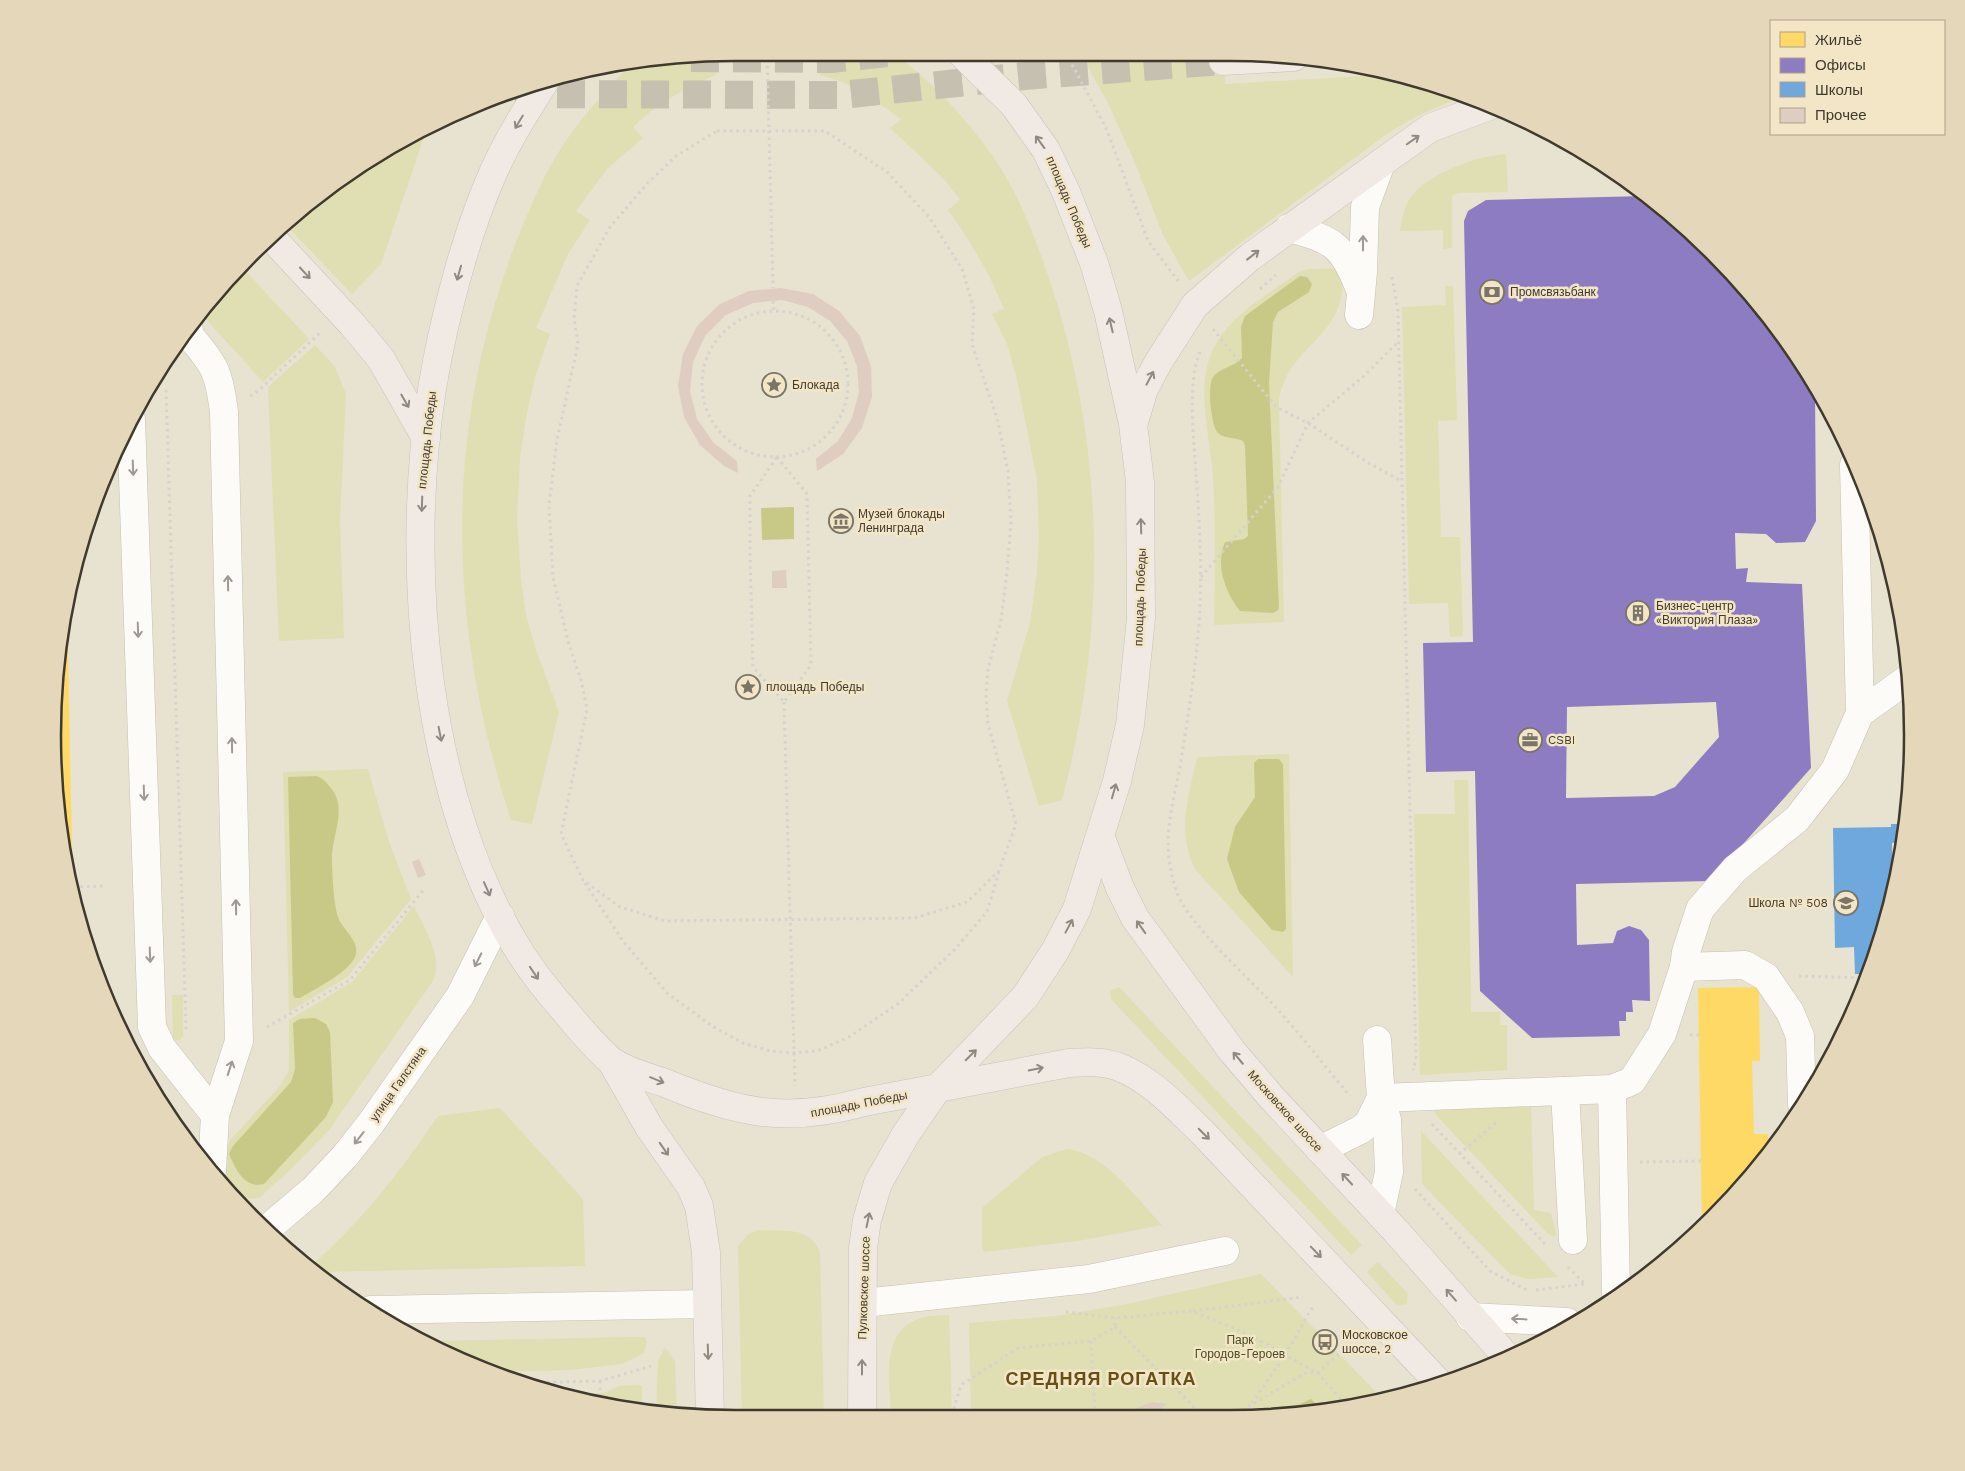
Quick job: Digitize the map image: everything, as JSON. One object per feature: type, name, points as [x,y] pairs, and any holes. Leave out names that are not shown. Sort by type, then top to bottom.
[{"type":"main road","name":"площадь Победы","points":[[539,91],[516,126],[492,174],[472,232],[444,328],[432,388],[426,438],[421,519],[421,579],[430,686],[456,802],[471,850],[500,916],[540,981],[612,1062],[710,1101],[739,1110],[772,1115],[831,1111],[864,1102],[937,1089],[1025,998],[1055,951],[1077,909],[1101,838],[1130,725],[1138,653],[1141,543],[1140,482],[1133,424],[1108,311],[1084,235],[1046,150],[1014,105],[969,61]]},
{"type":"main road","points":[[1133,424],[1144,388],[1195,305],[1250,257],[1430,128],[1479,110]]},
{"type":"main road","points":[[276,243],[352,324],[381,360],[426,438]]},
{"type":"main road","name":"Московское шоссе","points":[[1101,838],[1120,888],[1135,918],[1232,1051],[1502,1352]]},
{"type":"main road","points":[[612,1062],[649,1127],[691,1187],[699,1206],[704,1226],[710,1409]]},
{"type":"main road","points":[[937,1089],[1069,1063],[1093,1062],[1118,1067],[1142,1080],[1169,1100],[1203,1133],[1434,1378]]},
{"type":"main road","name":"Пулковское шоссе","points":[[862,1410],[863,1248],[867,1220],[878,1183],[906,1134],[937,1089]]},
{"type":"street","points":[[1289,228],[1320,236],[1337,246],[1346,258],[1360,303],[1365,207],[1381,163]]},
{"type":"street","points":[[191,339],[208,357],[220,378],[224,412],[239,1041],[215,1115],[213,1160]]},
{"type":"street","points":[[132,436],[152,1027],[162,1048],[215,1115]]},
{"type":"street","points":[[1381,1098],[1612,1089],[1632,1081],[1662,1034],[1700,909],[1735,870],[1797,819],[1836,770],[1860,713],[1854,483]]},
{"type":"street","points":[[1860,713],[1901,683]]},
{"type":"street","name":"улица Галстяна","points":[[272,1225],[314,1190],[345,1156],[370,1123],[460,996],[500,916]]},
{"type":"street","points":[[1684,966],[1745,965],[1766,977],[1790,1012],[1800,1036],[1802,1091]]},
{"type":"street","points":[[1377,1040],[1381,1098],[1387,1120],[1389,1172],[1380,1214]]},
{"type":"street","points":[[1612,1089],[1615,1162],[1616,1287]]},
{"type":"street","points":[[1561,1244],[1565,1091]]},
{"type":"street","points":[[1320,1150],[1368,1124],[1381,1098]]},
{"type":"street","points":[[863,1303],[1089,1279],[1225,1251]]},
{"type":"street","points":[[383,1310],[707,1304]]},
{"type":"street","points":[[1470,1317],[1562,1322]]},
{"type":"path","points":[[767,61],[773,288]]},
{"type":"path","points":[[1070,61],[1106,130],[1148,241],[1182,286]]},
{"type":"path","points":[[717,131],[769,131],[825,131],[887,172],[929,217],[962,268],[974,309],[972,344],[997,418],[1008,471],[1012,522],[1001,620],[988,669],[986,695],[988,724],[1016,824],[987,912],[955,949],[899,1003],[849,1037],[817,1051],[794,1053],[770,1051],[743,1043],[712,1026],[667,993],[623,941],[583,880],[561,834],[587,709],[581,680],[568,641],[553,576],[549,505],[557,440],[578,344],[574,318],[577,286],[610,227],[647,184],[676,156],[717,131]]},
{"type":"path","points":[[1256,292],[1278,274]]},
{"type":"path","points":[[1392,276],[1398,311],[1399,341],[1416,1059],[1408,1097],[1408,1121],[1430,1123],[1561,1244]]},
{"type":"path","points":[[774,301],[774,311]]},
{"type":"path","points":[[774,311],[808,318],[822,328],[834,341],[843,357],[848,374],[848,391],[841,416],[825,438],[811,448],[795,455],[777,458],[760,456],[742,450],[728,441],[716,428],[707,412],[702,395],[702,377],[706,360],[714,344],[725,330],[740,320],[756,313],[774,311]]},
{"type":"path","points":[[1208,335],[1219,322]]},
{"type":"path","points":[[1212,328],[1276,407],[1308,423],[1367,462],[1401,481]]},
{"type":"path","points":[[224,412],[258,391],[322,332]]},
{"type":"path","points":[[1200,577],[1278,488],[1308,423],[1364,376],[1399,341]]},
{"type":"path","points":[[1202,350],[1195,364],[1193,428],[1200,577],[1196,661],[1181,764],[1168,822],[1167,858],[1177,893],[1197,923],[1279,1011],[1353,1100]]},
{"type":"path","points":[[166,390],[186,1036]]},
{"type":"path","points":[[777,458],[807,494],[811,665],[784,702],[795,1083]]},
{"type":"path","points":[[777,458],[750,496],[753,666],[784,702]]},
{"type":"path","points":[[583,880],[620,906],[665,921],[915,918],[967,902],[999,871]]},
{"type":"path","points":[[79,887],[106,886]]},
{"type":"path","points":[[239,1041],[289,1016],[350,980],[425,888]]},
{"type":"path","points":[[1766,977],[1831,975],[1858,977]]},
{"type":"path","points":[[1615,1162],[1702,1161]]},
{"type":"path","points":[[1411,1185],[1490,1271],[1512,1284],[1526,1290],[1585,1284],[1567,1266]]},
{"type":"path","points":[[1060,1311],[1116,1318],[1192,1311],[1303,1296]]},
{"type":"path","points":[[1250,1406],[1286,1354],[1313,1306]]},
{"type":"path","points":[[1192,1311],[1250,1334],[1286,1354],[1317,1373],[1342,1400]]},
{"type":"path","points":[[954,1410],[961,1385],[1018,1348],[1091,1341],[1114,1327],[1116,1318]]},
{"type":"path","points":[[1114,1327],[1197,1410]]},
{"type":"path","points":[[1091,1341],[1094,1410]]},
{"type":"path","points":[[1244,1409],[1306,1373],[1317,1373],[1348,1346]]},
{"type":"path","points":[[546,1382],[600,1381],[651,1366]]},
{"type":"path","points":[[600,1381],[600,1396]]},
{"type":"green space","points":[[820,61],[904,61],[908,64],[947,100],[971,127],[1002,170],[1026,217],[1051,284],[1069,347],[1082,411],[1091,476],[1094,541],[1093,606],[1087,672],[1077,736],[1062,800],[1039,806],[1007,701],[1030,623],[1037,572],[1039,539],[1037,480],[1017,379],[1007,344],[992,314],[1004,309],[979,258],[948,210],[960,200],[944,179],[890,128],[901,119],[852,87],[820,75]]},
{"type":"green space","points":[[1084,61],[1223,61],[1225,84],[1368,76],[1404,84],[1454,100],[1419,115],[1388,133],[1189,281],[1163,235],[1135,163],[1108,103]]},
{"type":"green space","points":[[716,62],[716,75],[672,97],[651,111],[633,127],[643,138],[607,169],[576,211],[590,220],[568,254],[536,328],[550,334],[535,377],[526,418],[520,458],[517,518],[521,580],[526,615],[536,650],[559,712],[532,824],[511,820],[488,739],[472,658],[464,578],[463,498],[470,418],[485,339],[509,260],[542,182],[557,155],[582,119],[624,71],[647,67]]},
{"type":"green space","points":[[424,138],[381,264],[352,294],[290,230],[361,175]]},
{"type":"green space","points":[[1506,154],[1508,192],[1459,193],[1452,196],[1452,248],[1443,249],[1443,230],[1400,231],[1410,198],[1429,181],[1467,162]]},
{"type":"green space","points":[[1341,268],[1342,291],[1337,310],[1328,325],[1294,365],[1284,381],[1279,401],[1284,622],[1214,625],[1214,495],[1204,391],[1210,357],[1224,331],[1233,321],[1297,273],[1308,269]]},
{"type":"green space","points":[[247,272],[309,339],[263,382],[206,319]]},
{"type":"green space","points":[[1300,276],[1307,277],[1312,284],[1309,292],[1278,312],[1273,322],[1269,383],[1279,607],[1273,613],[1240,611],[1226,587],[1221,569],[1221,560],[1225,542],[1244,539],[1248,536],[1245,446],[1243,441],[1218,433],[1213,422],[1211,381],[1216,374],[1242,358],[1241,327],[1245,316]]},
{"type":"green space","points":[[1445,286],[1453,286],[1457,420],[1438,421],[1441,537],[1460,537],[1463,636],[1450,637],[1448,603],[1409,604],[1402,307],[1446,305]]},
{"type":"green space","points":[[315,345],[335,367],[346,394],[340,521],[344,638],[279,641],[268,387]]},
{"type":"green space","points":[[794,507],[794,539],[762,540],[761,508]]},
{"type":"green space","points":[[1289,754],[1293,977],[1195,869],[1189,855],[1185,827],[1188,800],[1197,757]]},
{"type":"green space","points":[[1258,759],[1279,759],[1283,764],[1286,929],[1283,932],[1272,930],[1239,892],[1227,859],[1235,827],[1255,797],[1254,763]]},
{"type":"green space","points":[[368,769],[389,842],[411,899],[347,977],[289,1012],[283,772]]},
{"type":"green space","points":[[316,776],[326,782],[336,795],[339,813],[332,851],[334,898],[338,917],[353,939],[356,954],[348,967],[340,973],[300,998],[295,998],[293,994],[288,777]]},
{"type":"green space","points":[[1454,780],[1468,780],[1471,1012],[1500,1012],[1500,1025],[1507,1025],[1507,1070],[1420,1075],[1414,814],[1455,814]]},
{"type":"green space","points":[[414,906],[434,953],[436,972],[433,981],[329,1130],[259,1198],[246,1199],[226,1176],[225,1154],[230,1140],[279,1087],[289,1071],[289,1020],[352,982]]},
{"type":"green space","points":[[1119,987],[1362,1245],[1351,1255],[1111,999],[1110,991]]},
{"type":"green space","points":[[172,995],[183,995],[183,1036],[180,1040],[173,1040]]},
{"type":"green space","points":[[315,1018],[326,1024],[330,1032],[333,1102],[326,1117],[264,1184],[252,1184],[246,1181],[238,1172],[229,1154],[233,1146],[291,1082],[295,1069],[293,1023],[300,1019]]},
{"type":"green space","points":[[1531,1106],[1534,1210],[1551,1213],[1556,1234],[1554,1237],[1548,1234],[1435,1114],[1435,1107]]},
{"type":"green space","points":[[500,1108],[583,1199],[585,1266],[327,1272],[315,1262],[379,1196],[438,1116]]},
{"type":"green space","points":[[1421,1131],[1558,1277],[1528,1279],[1510,1274],[1422,1184]]},
{"type":"green space","points":[[1067,1149],[1095,1159],[1108,1168],[1131,1190],[1162,1225],[1078,1241],[984,1252],[982,1247],[982,1208],[1042,1157]]},
{"type":"green space","points":[[759,1230],[786,1231],[802,1234],[809,1237],[815,1243],[820,1252],[824,1410],[742,1410],[738,1246],[749,1234]]},
{"type":"green space","points":[[1378,1262],[1408,1294],[1407,1304],[1396,1304],[1367,1272]]},
{"type":"green space","name":"Парк Городов-Героев","points":[[1261,1274],[1377,1393],[1318,1404],[1230,1410],[971,1410],[969,1323],[1056,1316],[1127,1304]]},
{"type":"green space","points":[[949,1315],[952,1410],[891,1410],[889,1375],[892,1348],[897,1336],[906,1326],[918,1319],[929,1316]]},
{"type":"green space","points":[[645,1337],[647,1342],[644,1353],[622,1364],[570,1370],[512,1371],[439,1341]]},
{"type":"green space","points":[[665,1347],[675,1362],[677,1407],[656,1405],[658,1361]]},
{"type":"green space","points":[[642,1385],[642,1403],[589,1393],[603,1393],[619,1386]]},
{"type":"green space","points":[[1311,1399],[1316,1404],[1295,1406]]},
{"type":"building: Жильё","points":[[68,642],[72,856],[67,824],[61,736]]},
{"type":"building: Жильё","points":[[1759,987],[1760,1061],[1752,1061],[1754,1134],[1768,1134],[1768,1140],[1764,1146],[1736,1180],[1702,1216],[1698,988]]},
{"type":"building: Офисы","name":"Бизнес-центр «Виктория Плаза»","points":[[1633,196],[1674,229],[1736,291],[1790,361],[1815,402],[1816,521],[1805,542],[1776,543],[1766,534],[1735,533],[1736,569],[1748,568],[1746,582],[1802,584],[1811,768],[1710,881],[1576,884],[1577,945],[1613,943],[1617,931],[1629,926],[1641,930],[1649,940],[1650,1001],[1632,1000],[1633,1012],[1626,1012],[1626,1021],[1619,1021],[1620,1036],[1532,1038],[1480,991],[1475,771],[1426,772],[1423,643],[1473,642],[1464,221],[1468,211],[1486,200]],"holes":[[[1716,702],[1719,737],[1675,787],[1654,796],[1566,798],[1567,707]]]},
{"type":"building: Школы","points":[[1891,824],[1898,824],[1895,843],[1892,843],[1891,867],[1881,910],[1860,974],[1855,974],[1854,947],[1835,948],[1833,828],[1891,827]]},
{"type":"building: Прочее","points":[[781,288],[813,294],[839,311],[860,336],[871,366],[872,397],[862,428],[843,454],[817,471],[816,459],[838,441],[852,418],[859,392],[857,366],[847,341],[830,321],[808,307],[782,300],[753,303],[726,315],[705,336],[693,362],[690,391],[697,419],[714,443],[737,461],[738,473],[724,466],[700,445],[684,417],[678,386],[683,354],[697,326],[720,304],[749,291]]},
{"type":"building: Прочее","points":[[786,570],[787,588],[772,588],[772,571]]},
{"type":"building: Прочее","points":[[419,859],[426,875],[418,878],[412,862]]},
{"type":"building: Прочее","points":[[1152,1402],[1166,1404],[1161,1410],[1132,1410]]},
{"type":"tunnel","points":[[529,94],[841,95],[1025,76],[1223,61]]},
{"type":"place","name":"Промсвязьбанк","points":[[1492,292]]},
{"type":"place","name":"Блокада","points":[[774,385]]},
{"type":"place","name":"Музей блокады Ленинграда","points":[[841,521]]},
{"type":"place","name":"Бизнес-центр «Виктория Плаза»","points":[[1638,613]]},
{"type":"place","name":"площадь Победы","points":[[748,687]]},
{"type":"place","name":"CSBI","points":[[1530,740]]},
{"type":"place","name":"Школа № 508","points":[[1846,903]]},
{"type":"place","name":"Московское шоссе, 2","points":[[1325,1342]]},
{"type":"district","name":"СРЕДНЯЯ РОГАТКА","points":[[1101,1379]]}]
